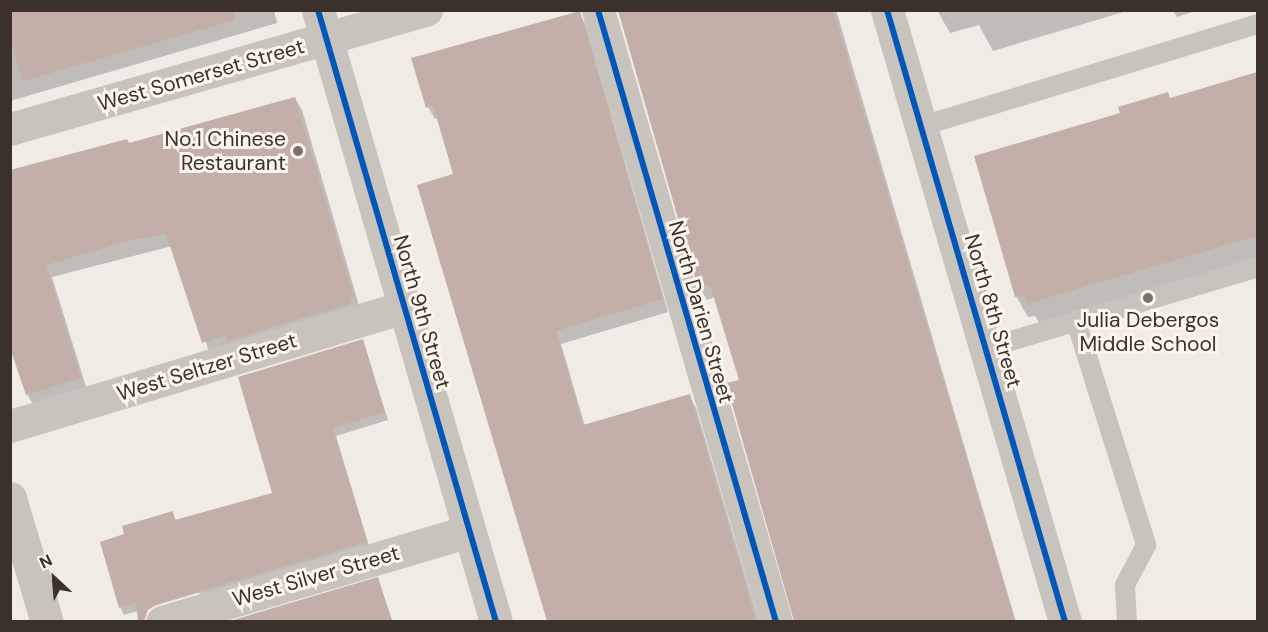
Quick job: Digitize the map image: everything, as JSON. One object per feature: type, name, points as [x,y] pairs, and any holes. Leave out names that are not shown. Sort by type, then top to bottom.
[{"type":"street","name":"West Somerset Street","points":[[10,129],[322,25],[426,10]]},
{"type":"street","name":"North Darien Street","points":[[598,10],[776,621]]},
{"type":"street","name":"North 8th Street","points":[[887,10],[1065,621]]},
{"type":"street","name":"North 9th Street","points":[[322,25],[496,621]]},
{"type":"street","name":"West Seltzer Street","points":[[10,426],[404,308]]},
{"type":"street","points":[[10,498],[22,581],[47,621]]},
{"type":"street","name":"West Silver Street","points":[[162,621],[469,531]]},
{"type":"lane","points":[[922,126],[1257,24]]},
{"type":"lane","points":[[987,348],[1257,267]]},
{"type":"lane","points":[[1076,321],[1146,545],[1125,585],[1127,621]]},
{"type":"building","points":[[10,10],[234,10],[235,20],[23,81],[10,40]]},
{"type":"building","points":[[618,10],[833,10],[1015,621],[794,621],[726,383],[739,380],[710,285],[698,288]]},
{"type":"building","points":[[580,11],[663,299],[556,331],[583,425],[690,394],[756,621],[547,621],[417,185],[453,174],[433,105],[426,108],[411,58]]},
{"type":"building","points":[[1257,72],[1257,236],[1026,304],[1024,295],[1015,297],[974,156],[1120,113],[1118,107],[1168,92],[1170,98]]},
{"type":"building","points":[[295,97],[354,297],[350,298],[352,303],[227,341],[225,335],[202,343],[166,234],[135,239],[46,265],[81,378],[26,395],[10,348],[10,170],[127,139],[129,143]]},
{"type":"building","points":[[363,339],[385,412],[333,428],[367,542],[157,604],[148,610],[144,621],[138,621],[136,603],[119,608],[100,542],[124,534],[122,526],[173,511],[175,520],[272,493],[238,377]]},
{"type":"building","points":[[378,577],[392,621],[230,621]]},
{"type":"cycle path","points":[[318,10],[496,622]]},
{"type":"cycle path","points":[[598,10],[776,622]]},
{"type":"cycle path","points":[[887,10],[1065,622]]},
{"type":"place","name":"No.1 Chinese Restaurant","points":[[298,151]]},
{"type":"place","name":"Julia Debergos Middle School","points":[[1148,298]]}]
